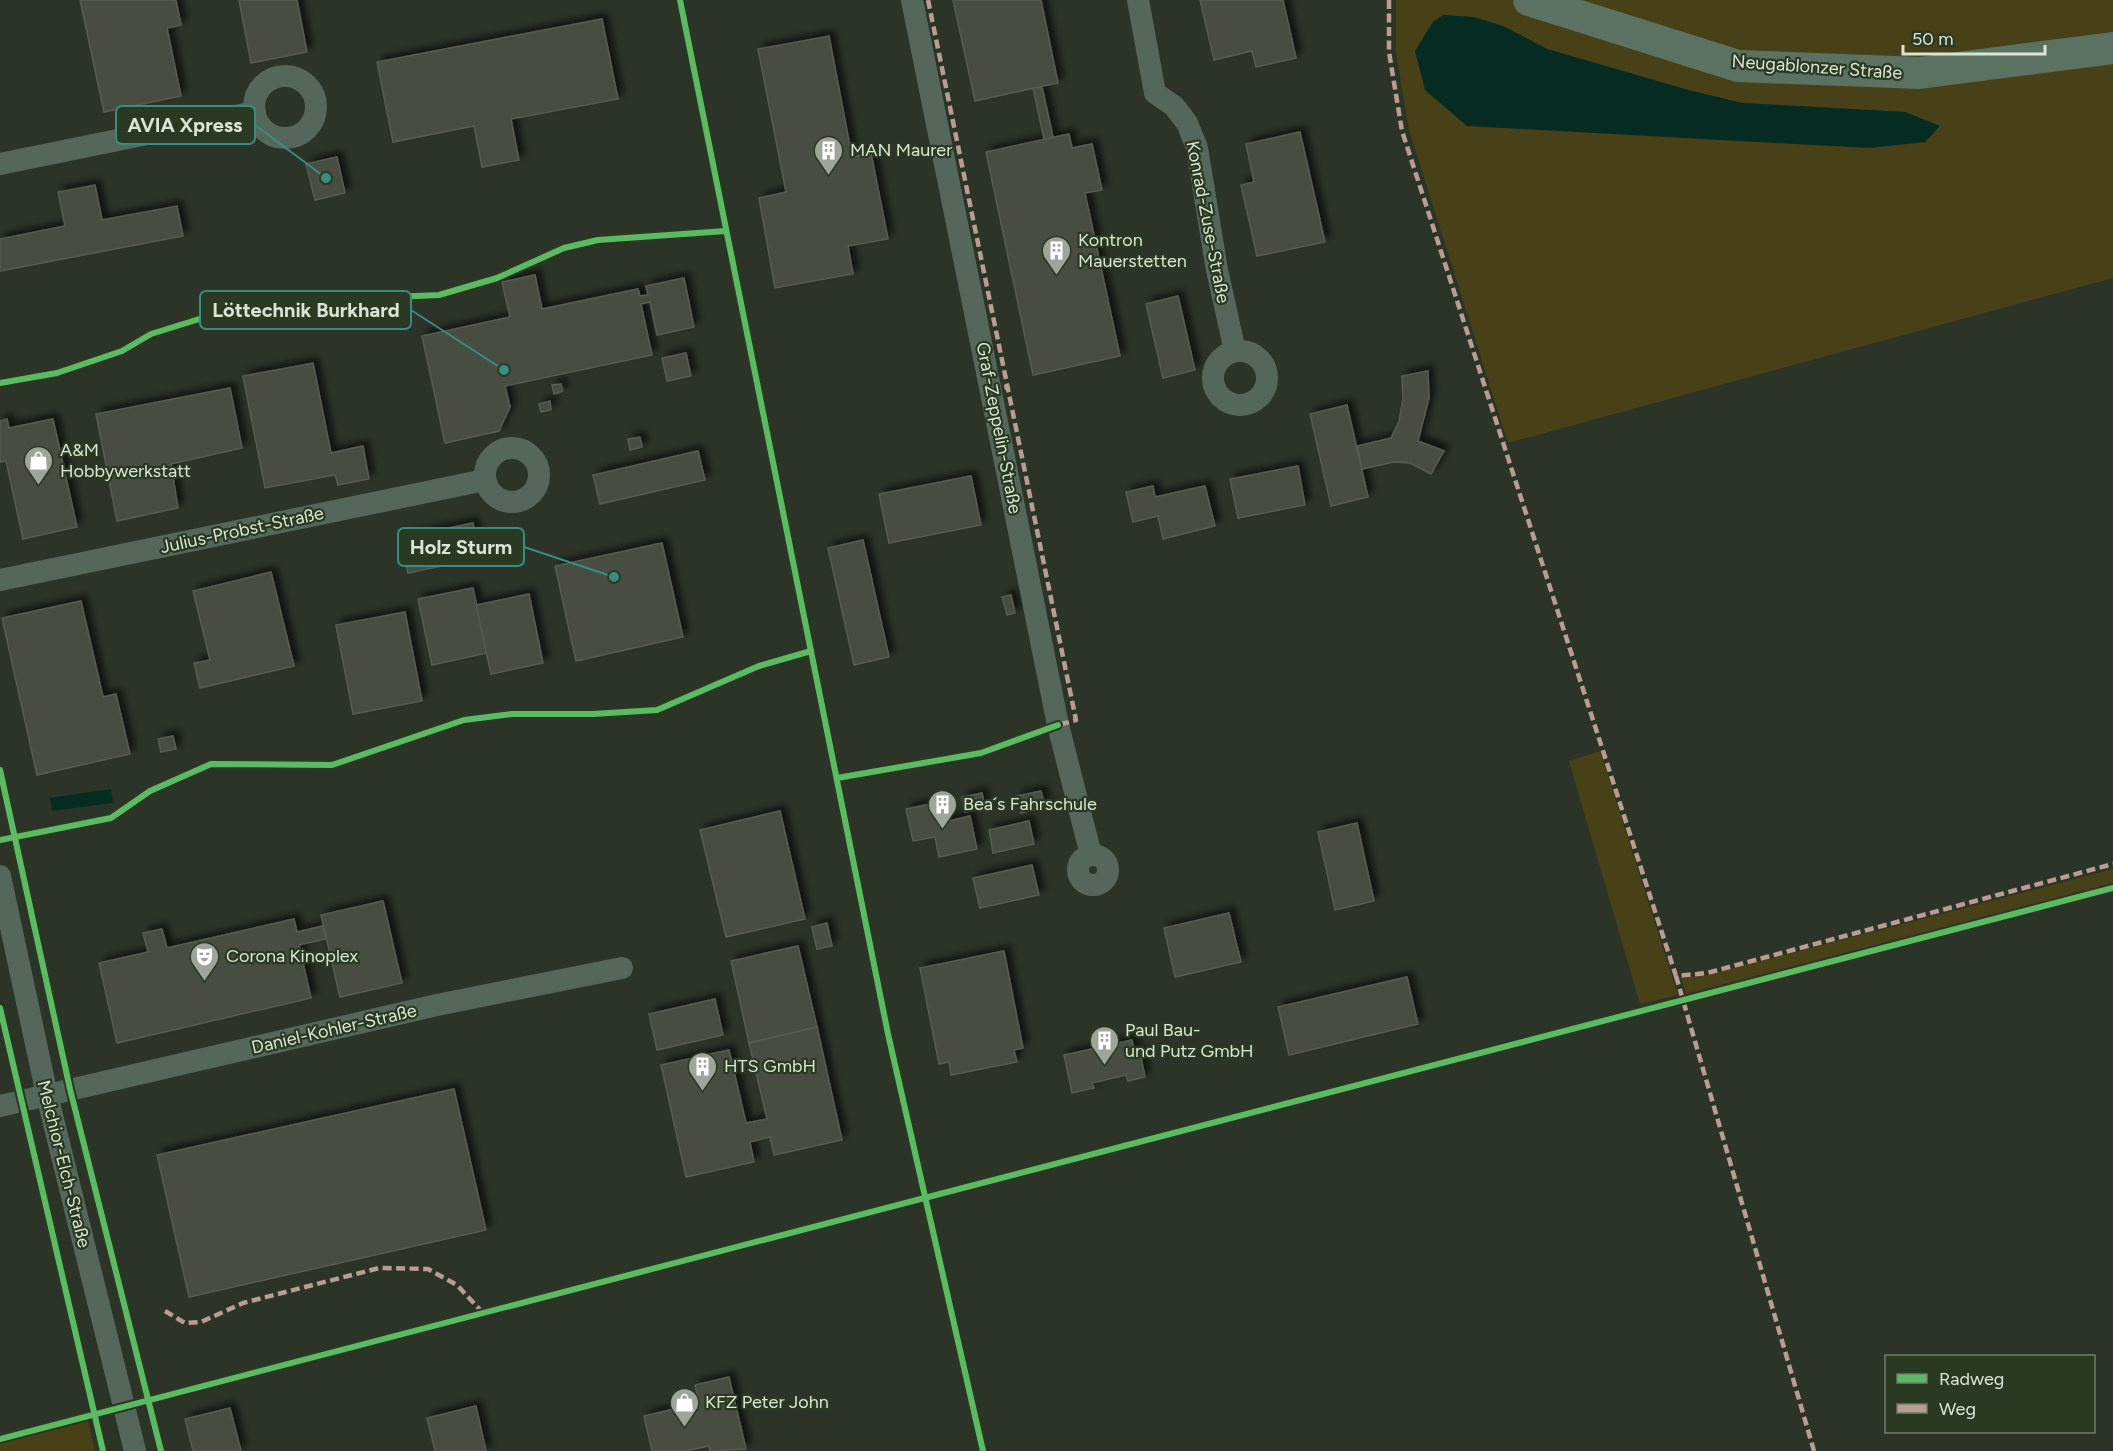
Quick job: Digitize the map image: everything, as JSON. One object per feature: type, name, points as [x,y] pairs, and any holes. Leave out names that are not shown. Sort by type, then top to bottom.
[{"type":"street","name":"Graf-Zeppelin-Straße","points":[[912,0],[1059,725],[1091,855]]},
{"type":"street","name":"Konrad-Zuse-Straße","points":[[1138,0],[1155,93],[1174,106],[1187,123],[1197,148],[1216,270],[1235,351]]},
{"type":"street","name":"Neugablonzer Straße","points":[[1529,0],[1738,66],[1918,73],[2113,48]]},
{"type":"street","points":[[0,164],[255,112]]},
{"type":"street","name":"Julius-Probst-Straße","points":[[0,580],[485,480]]},
{"type":"street","name":"Melchior-Elch-Straße","points":[[0,876],[46,1095],[135,1451]]},
{"type":"street","name":"Daniel-Kohler-Straße","points":[[0,1107],[437,1005],[622,968]]},
{"type":"shaded area","points":[[1396,0],[1511,0],[1735,72],[2113,56],[2113,278],[1508,443],[1409,130],[1396,53]],"holes":[[[1503,26],[1547,49],[1688,90],[1742,103],[1905,112],[1940,126],[1425,90]]]},
{"type":"shaded area","points":[[1548,0],[2113,0],[2113,40],[1919,66],[1740,60]]},
{"type":"shaded area","points":[[1600,751],[1678,995],[1640,1004],[1569,761]]},
{"type":"shaded area","points":[[2113,869],[2113,884],[1686,994],[1681,978],[1707,975]]},
{"type":"shaded area","points":[[88,1421],[95,1451],[0,1451],[0,1443]]},
{"type":"water","points":[[1443,15],[1474,17],[1503,26],[1547,49],[1688,90],[1742,103],[1905,112],[1940,126],[1925,142],[1869,148],[1467,126],[1425,90],[1415,51],[1433,22]]},
{"type":"water","points":[[111,789],[113,803],[52,811],[50,798]]},
{"type":"building","points":[[80,0],[176,0],[181,25],[167,28],[181,96],[104,112]]},
{"type":"building","points":[[239,0],[297,0],[307,52],[251,63]]},
{"type":"building","points":[[953,0],[1041,0],[1058,83],[975,101]]},
{"type":"building","points":[[1200,0],[1283,0],[1296,58],[1256,67],[1252,51],[1214,60]]},
{"type":"building","points":[[602,19],[618,99],[511,119],[519,160],[482,167],[474,126],[393,142],[377,62]]},
{"type":"building","name":"MAN Maurer","points":[[829,36],[852,157],[871,153],[888,239],[848,246],[853,274],[775,288],[759,198],[786,192],[758,49]]},
{"type":"building","points":[[1042,87],[1053,137],[1044,139],[1033,88]]},
{"type":"building","points":[[1300,132],[1325,242],[1257,256],[1241,185],[1254,182],[1246,144]]},
{"type":"building","name":"Kontron Mauerstetten","points":[[1069,134],[1072,148],[1092,144],[1102,190],[1085,193],[1120,356],[1033,375],[986,152]]},
{"type":"building","points":[[337,157],[345,193],[315,200],[306,164]]},
{"type":"building","points":[[95,185],[102,220],[177,206],[183,236],[0,271],[0,239],[65,226],[58,192]]},
{"type":"building","points":[[535,275],[542,309],[638,289],[640,296],[648,295],[646,286],[684,278],[694,327],[657,335],[650,302],[641,304],[652,355],[505,386],[510,407],[499,431],[445,443],[422,336],[510,317],[502,282]]},
{"type":"building","points":[[1178,296],[1195,370],[1163,378],[1146,304]]},
{"type":"building","points":[[686,353],[691,376],[667,381],[662,358]]},
{"type":"building","points":[[313,363],[331,453],[363,446],[369,479],[338,485],[335,475],[265,488],[243,376]]},
{"type":"building","points":[[1428,371],[1429,398],[1418,441],[1444,451],[1431,474],[1410,463],[1394,462],[1362,469],[1357,446],[1391,438],[1399,421],[1403,399],[1402,376]]},
{"type":"building","points":[[561,384],[563,391],[554,394],[552,385]]},
{"type":"building","points":[[230,388],[242,448],[171,464],[178,508],[117,521],[96,414]]},
{"type":"building","points":[[550,401],[551,410],[541,412],[539,404]]},
{"type":"building","points":[[1347,405],[1368,497],[1331,506],[1310,414]]},
{"type":"building","points":[[7,419],[9,428],[53,419],[77,527],[23,539],[6,461],[0,462],[0,421]]},
{"type":"building","points":[[640,437],[642,447],[630,450],[628,439]]},
{"type":"building","points":[[698,451],[705,480],[600,504],[593,475]]},
{"type":"building","points":[[1298,466],[1305,505],[1238,518],[1230,479]]},
{"type":"building","points":[[971,476],[981,525],[889,543],[879,494]]},
{"type":"building","points":[[1153,486],[1155,497],[1205,486],[1215,526],[1163,539],[1158,516],[1133,522],[1126,492]]},
{"type":"building","points":[[473,523],[480,558],[408,573],[400,538]]},
{"type":"building","points":[[863,540],[889,657],[854,665],[828,548]]},
{"type":"building","points":[[662,543],[683,637],[576,661],[555,566]]},
{"type":"building","points":[[271,572],[294,666],[200,688],[194,663],[210,660],[193,591]]},
{"type":"building","points":[[473,588],[487,653],[432,665],[418,599]]},
{"type":"building","points":[[529,594],[543,663],[491,674],[476,605]]},
{"type":"building","points":[[1011,595],[1015,613],[1007,615],[1002,597]]},
{"type":"building","points":[[81,601],[103,697],[116,694],[130,754],[37,775],[2,618]]},
{"type":"building","points":[[405,612],[422,701],[353,714],[336,625]]},
{"type":"building","points":[[173,736],[176,749],[161,752],[158,739]]},
{"type":"building","points":[[1041,791],[1045,807],[1021,813],[1017,796]]},
{"type":"building","points":[[982,793],[985,808],[965,812],[962,797]]},
{"type":"building","name":"Bea´s Fahrschule","points":[[945,801],[949,821],[970,816],[977,849],[939,857],[935,837],[913,841],[906,809]]},
{"type":"building","points":[[780,811],[805,919],[726,937],[700,830]]},
{"type":"building","points":[[1029,821],[1034,844],[993,853],[989,830]]},
{"type":"building","points":[[1357,823],[1374,901],[1335,910],[1318,832]]},
{"type":"building","points":[[1032,865],[1039,895],[980,908],[973,878]]},
{"type":"building","points":[[383,901],[402,983],[340,997],[321,915]]},
{"type":"building","points":[[1229,913],[1241,962],[1175,977],[1164,928]]},
{"type":"building","name":"Corona Kinoplex","points":[[294,919],[297,932],[323,926],[326,939],[299,945],[311,998],[117,1043],[99,963],[148,952],[143,933],[162,929],[167,948]]},
{"type":"building","points":[[827,923],[832,946],[817,949],[812,927]]},
{"type":"building","points":[[798,946],[817,1027],[749,1043],[731,961]]},
{"type":"building","points":[[1004,951],[1023,1048],[1014,1050],[1017,1062],[951,1075],[949,1062],[939,1064],[920,968]]},
{"type":"building","points":[[1407,977],[1418,1024],[1289,1055],[1278,1007]]},
{"type":"building","points":[[715,999],[723,1035],[657,1050],[649,1014]]},
{"type":"building","name":"HTS GmbH","points":[[817,1027],[842,1140],[774,1155],[770,1137],[750,1142],[754,1162],[686,1177],[661,1065],[729,1050],[746,1123],[767,1119],[749,1043]]},
{"type":"building","name":"Paul Bau- und Putz GmbH","points":[[1132,1040],[1135,1053],[1140,1052],[1145,1077],[1128,1081],[1126,1075],[1092,1083],[1094,1088],[1072,1093],[1064,1055]]},
{"type":"building","points":[[454,1089],[486,1230],[189,1297],[157,1155]]},
{"type":"building","points":[[729,1377],[746,1449],[710,1451],[709,1446],[685,1451],[652,1451],[644,1416],[699,1403],[695,1385]]},
{"type":"building","points":[[476,1406],[486,1451],[435,1451],[427,1418]]},
{"type":"building","points":[[230,1408],[241,1451],[193,1451],[185,1419]]},
{"type":"marked path","points":[[928,0],[1076,720],[1055,726]]},
{"type":"marked path","points":[[1389,0],[1389,52],[1402,131],[1676,976],[1707,973],[2113,864]]},
{"type":"marked path","points":[[991,390],[1007,387]]},
{"type":"marked path","points":[[1676,976],[1814,1451]]},
{"type":"marked path","points":[[165,1311],[185,1323],[201,1322],[243,1303],[379,1268],[428,1269],[457,1285],[483,1313]]},
{"type":"cycle path","points":[[680,0],[888,1034],[983,1451]]},
{"type":"cycle path","points":[[0,383],[57,373],[122,351],[151,334],[251,303],[439,295],[497,278],[564,248],[598,240],[726,231]]},
{"type":"cycle path","points":[[0,840],[111,818],[150,791],[211,764],[332,765],[464,720],[512,714],[593,714],[657,710],[759,666],[811,651]]},
{"type":"cycle path","points":[[837,778],[981,753],[1058,725]]},
{"type":"cycle path","points":[[0,770],[70,1089],[161,1451]]},
{"type":"cycle path","points":[[0,1439],[2113,888]]},
{"type":"cycle path","points":[[0,1008],[103,1451]]},
{"type":"place","name":"MAN Maurer","points":[[829,176]]},
{"type":"place","name":"AVIA Xpress","points":[[326,178]]},
{"type":"place","name":"Kontron Mauerstetten","points":[[1057,276]]},
{"type":"place","name":"Löttechnik Burkhard","points":[[504,370]]},
{"type":"place","name":"A&M Hobbywerkstatt","points":[[39,486]]},
{"type":"place","name":"Holz Sturm","points":[[614,577]]},
{"type":"place","name":"Bea´s Fahrschule","points":[[942,830]]},
{"type":"place","name":"Corona Kinoplex","points":[[205,982]]},
{"type":"place","name":"Paul Bau- und Putz GmbH","points":[[1104,1066]]},
{"type":"place","name":"HTS GmbH","points":[[703,1092]]},
{"type":"place","name":"KFZ Peter John","points":[[684,1428]]}]
